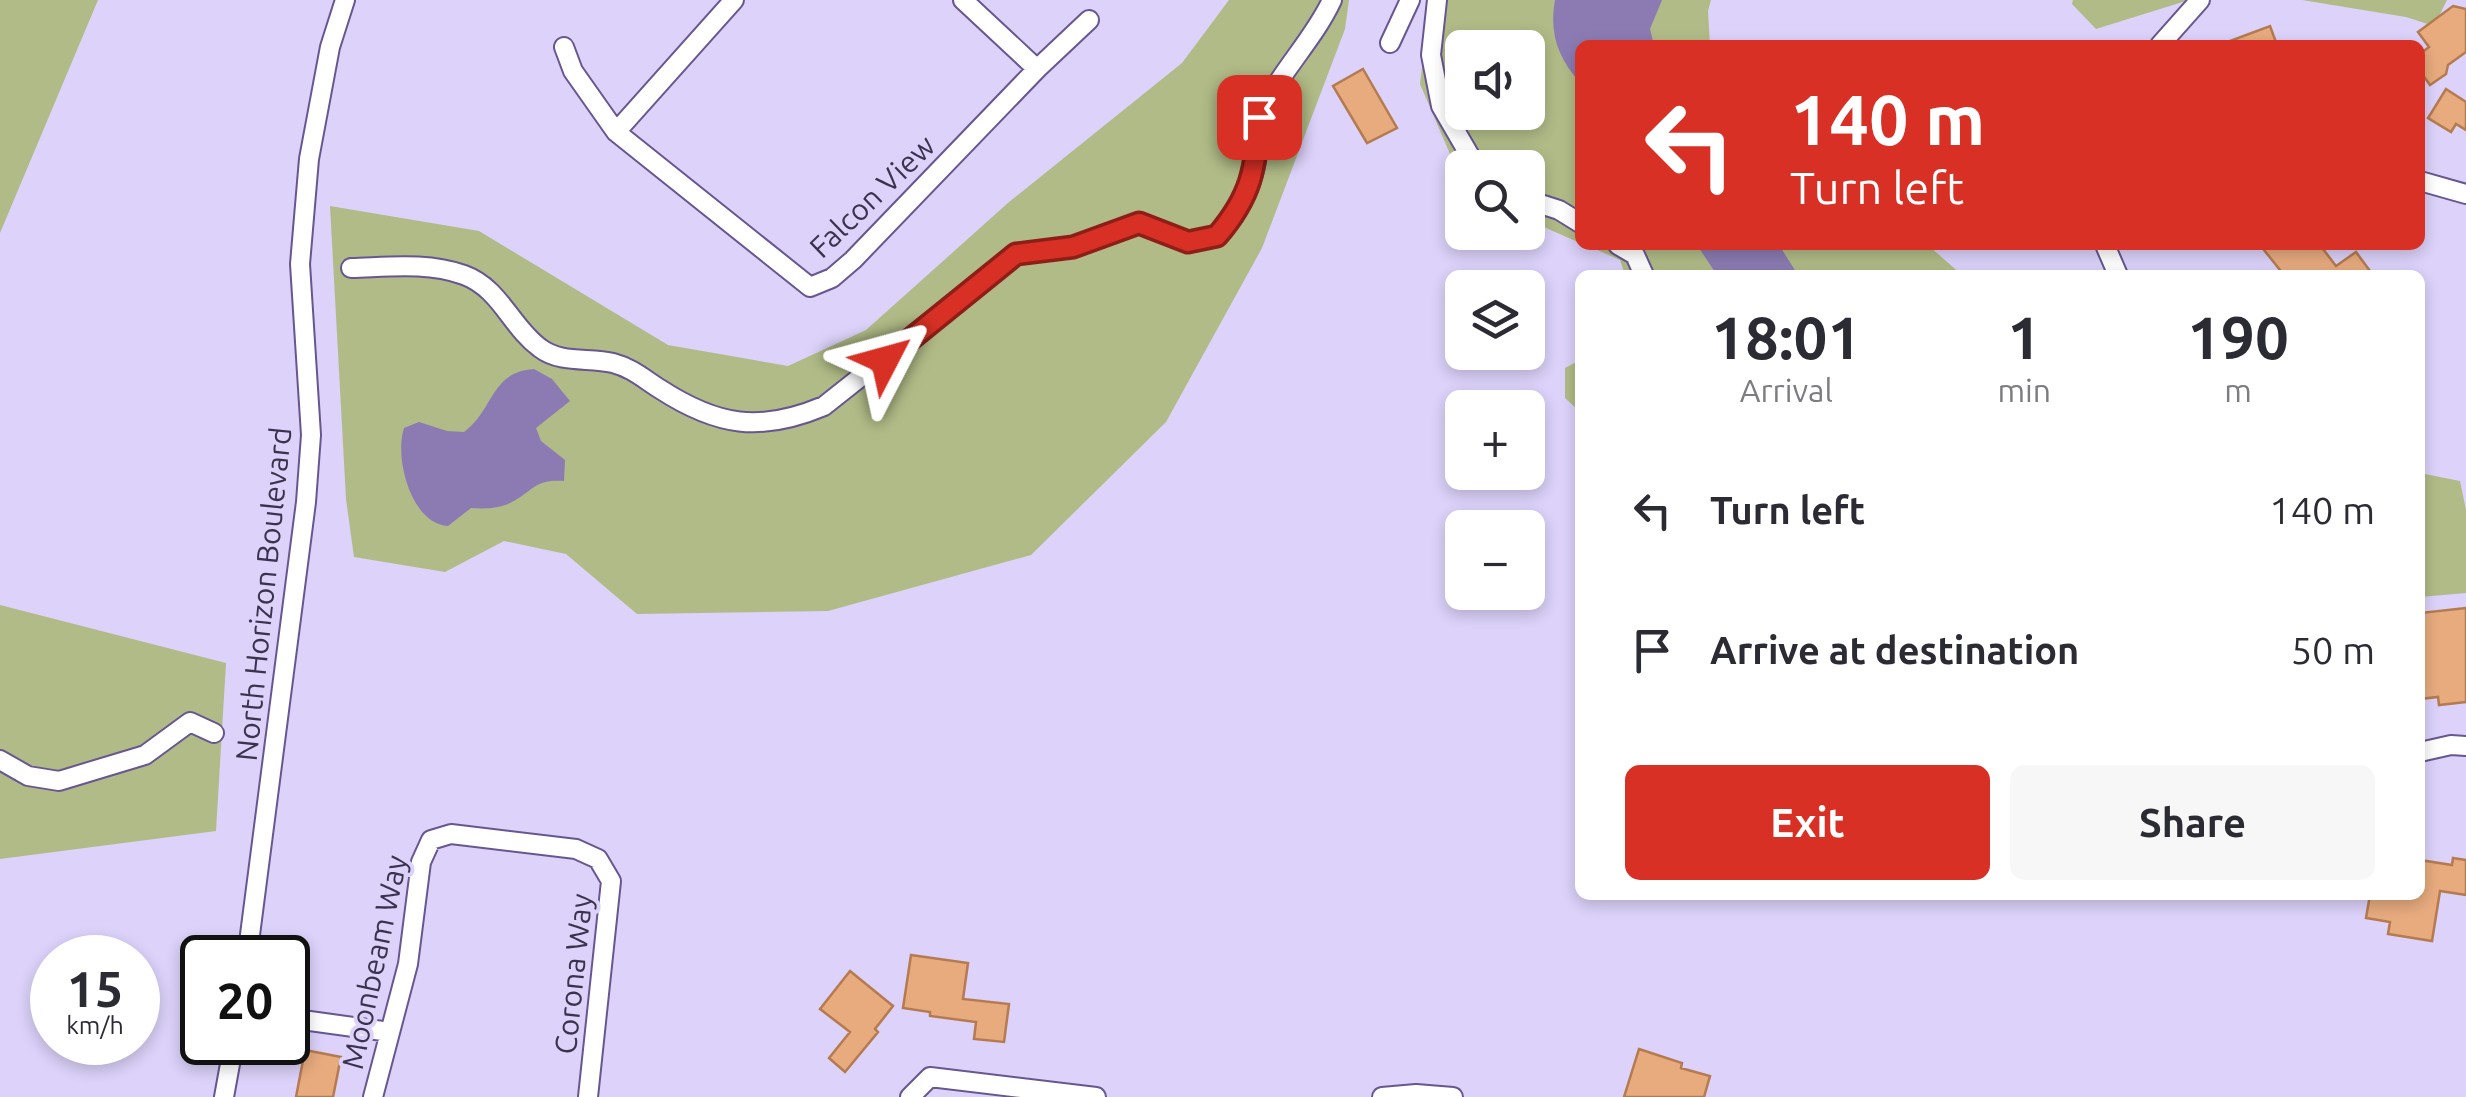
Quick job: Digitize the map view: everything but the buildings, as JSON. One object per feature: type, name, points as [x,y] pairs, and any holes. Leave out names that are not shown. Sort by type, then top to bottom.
[{"type":"street","name":"North Horizon Boulevard","points":[[250,935],[306,502],[311,435],[300,264],[309,159],[330,47],[346,0]]},
{"type":"street","points":[[616,132],[734,0]]},
{"type":"street","points":[[963,0],[1036,69]]},
{"type":"street","points":[[351,268],[419,266],[466,275],[491,291],[540,348],[562,358],[614,364],[638,373],[661,390],[726,422],[796,418],[824,406],[1016,254],[1073,247],[1139,223],[1188,242],[1217,236],[1242,208],[1256,164],[1259,117],[1332,0]]},
{"type":"street","points":[[1390,42],[1410,0]]},
{"type":"street","points":[[1437,0],[1431,55],[1440,106],[1466,150]]},
{"type":"street","points":[[2164,40],[2200,0]]},
{"type":"street","name":"Falcon View","points":[[564,47],[573,71],[616,132],[810,287],[832,278],[854,260],[1036,69],[1089,20]]},
{"type":"street","points":[[2425,182],[2466,194]]},
{"type":"street","points":[[1545,206],[1575,220]]},
{"type":"street","points":[[1626,250],[1635,255],[1642,270]]},
{"type":"street","points":[[0,760],[28,776],[58,781],[145,755],[190,722],[214,734]]},
{"type":"street","points":[[2425,751],[2466,746]]},
{"type":"street","name":"Corona Way","points":[[432,840],[452,834],[576,848],[598,860],[611,881],[588,1097]]},
{"type":"street","name":"Moonbeam Way","points":[[372,1097],[408,964],[420,862],[432,840]]},
{"type":"street","points":[[310,1021],[390,1032]]},
{"type":"street","points":[[224,1097],[230,1065]]},
{"type":"street","points":[[910,1097],[930,1077],[1096,1097]]},
{"type":"street","points":[[1382,1097],[1452,1097]]},
{"type":"green space","points":[[0,0],[98,0],[0,233]]},
{"type":"green space","points":[[1229,0],[1349,0],[1345,29],[1262,248],[1166,422],[1031,555],[828,611],[637,614],[566,554],[504,541],[445,572],[354,557],[346,499],[330,206],[479,231],[668,345],[788,366],[866,330],[1009,202],[1182,63]]},
{"type":"green space","points":[[1430,0],[1711,0],[1710,40],[1575,40],[1575,241],[1545,228],[1545,150],[1448,150],[1420,84]]},
{"type":"green space","points":[[2073,0],[2189,0],[2096,29],[2072,4]]},
{"type":"green space","points":[[2302,0],[2447,0],[2434,26],[2406,17]]},
{"type":"green space","points":[[1597,250],[1934,250],[1956,270],[1623,270],[1620,260]]},
{"type":"green space","points":[[1575,363],[1575,407],[1565,398],[1565,368]]},
{"type":"green space","points":[[2425,474],[2460,481],[2466,510],[2466,593],[2425,597]]},
{"type":"green space","points":[[0,605],[226,663],[216,831],[0,859]]},
{"type":"shaded area","points":[[1555,0],[1662,0],[1650,29],[1653,40],[1575,40],[1575,76],[1557,44],[1553,24]]},
{"type":"shaded area","points":[[1700,250],[1782,250],[1795,270],[1714,270]]},
{"type":"shaded area","points":[[534,369],[552,379],[570,401],[536,428],[541,441],[565,460],[564,481],[541,484],[502,506],[471,508],[448,526],[435,522],[424,514],[408,487],[401,456],[404,428],[419,422],[464,432],[500,384]]},
{"type":"route","points":[[885,360],[1016,254],[1073,247],[1139,223],[1188,242],[1217,236],[1242,208],[1256,164],[1259,117]]}]
